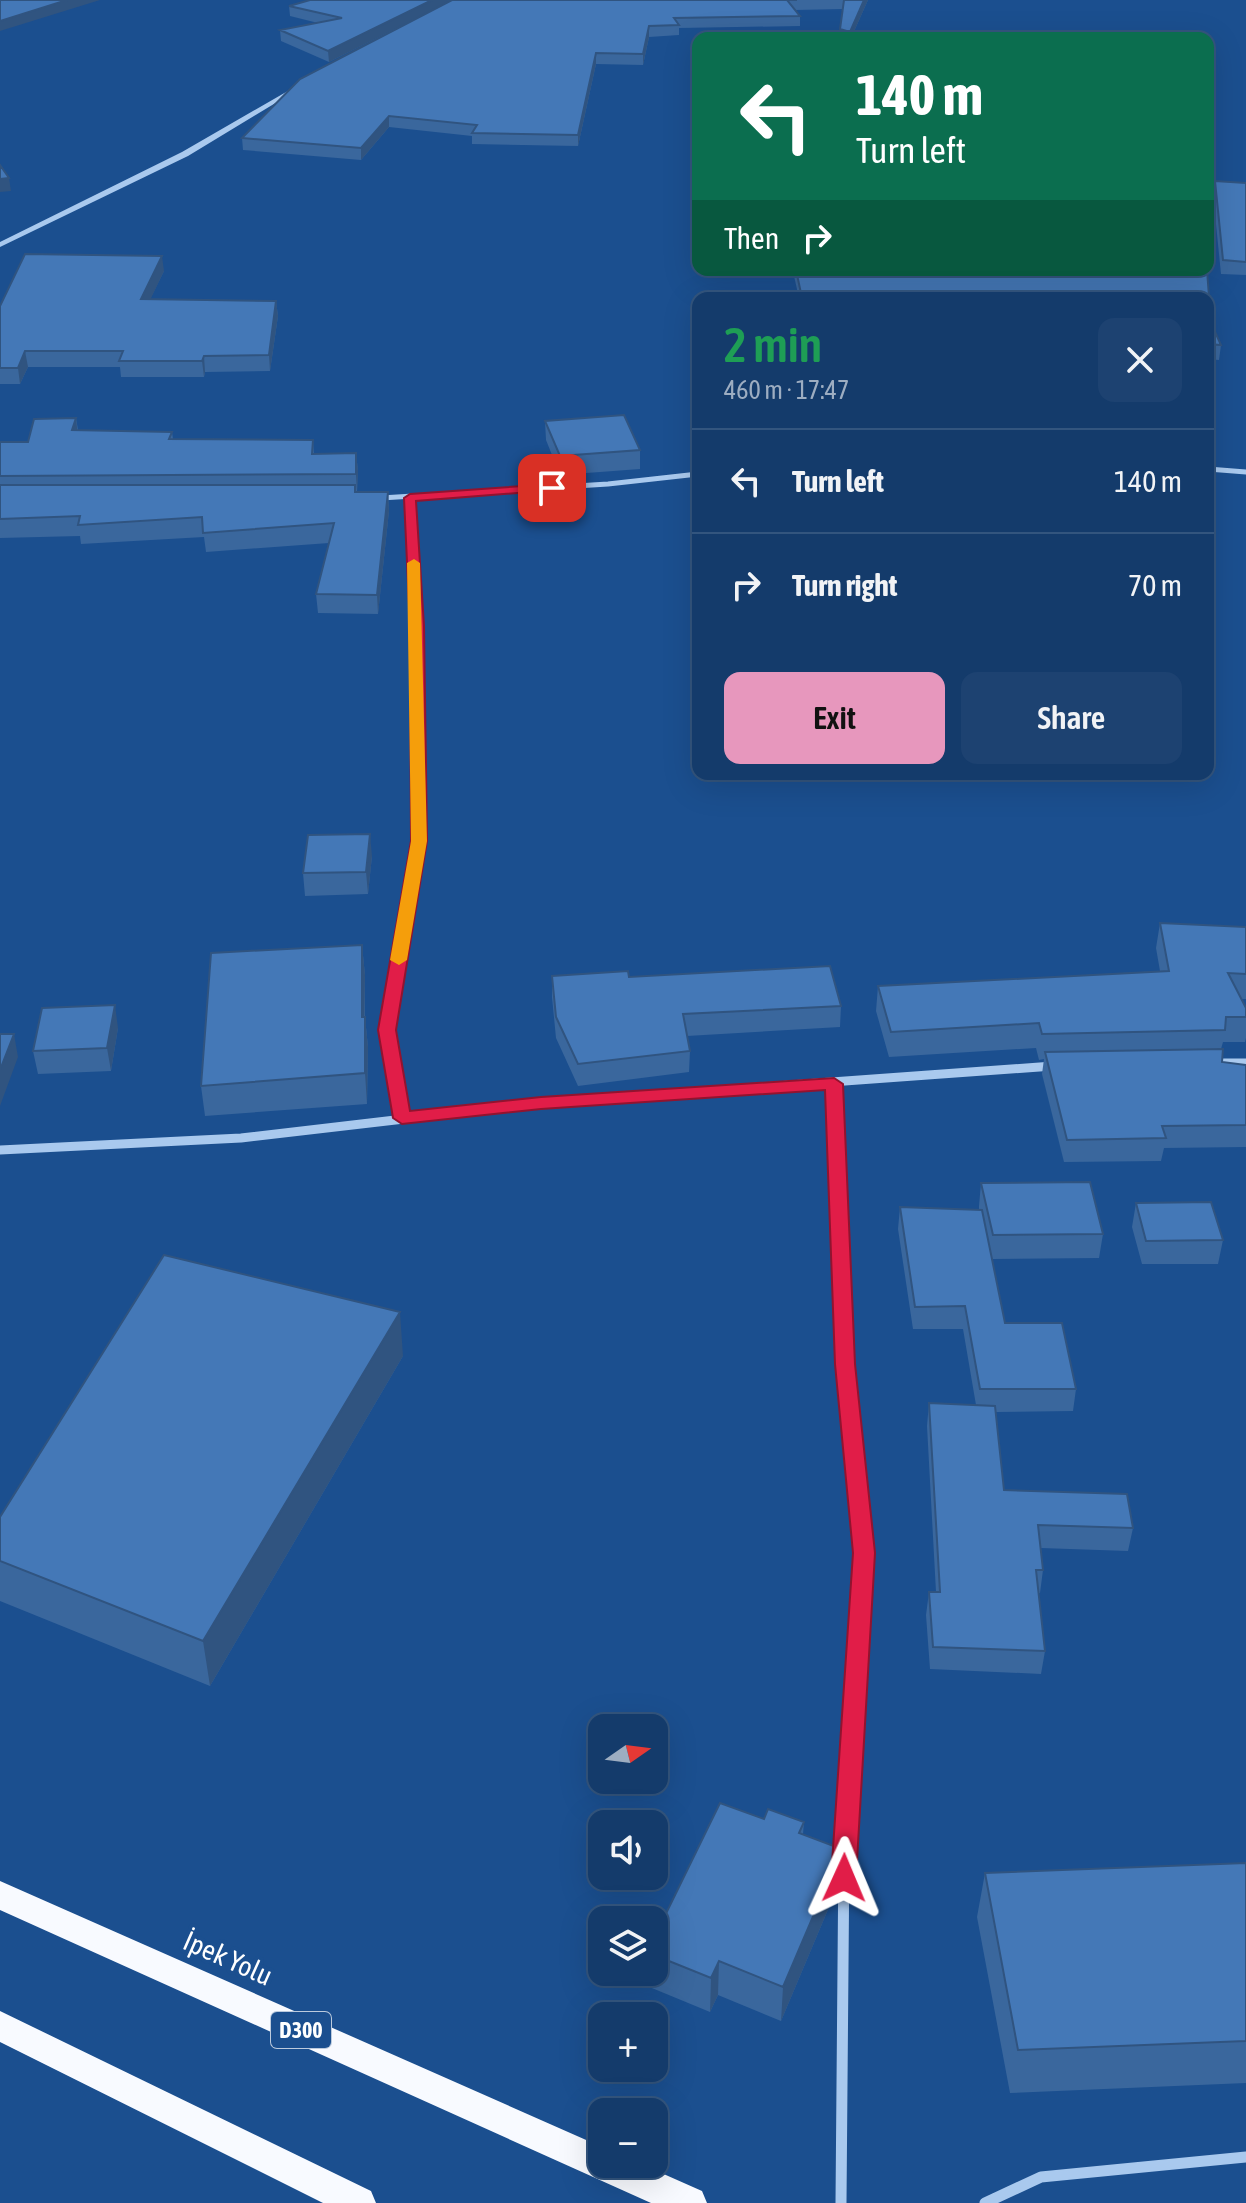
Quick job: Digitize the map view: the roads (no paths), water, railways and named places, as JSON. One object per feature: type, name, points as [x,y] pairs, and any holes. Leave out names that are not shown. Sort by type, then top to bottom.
[{"type":"highway","name":"İpek Yolu","points":[[0,1895],[690,2203]]},
{"type":"highway","points":[[0,2026],[359,2203]]},
{"type":"street","points":[[0,245],[185,154],[304,83]]},
{"type":"street","points":[[1214,469],[1246,472]]},
{"type":"street","points":[[365,498],[410,498],[692,474]]},
{"type":"street","points":[[402,1118],[387,1030],[419,841],[417,626],[410,498]]},
{"type":"street","points":[[1216,1063],[1246,1063]]},
{"type":"street","points":[[0,1150],[241,1138],[541,1103],[1068,1066]]},
{"type":"street","points":[[834,1084],[845,1364],[864,1553],[844,1848],[841,2203]]},
{"type":"street","points":[[985,2203],[1041,2177],[1246,2157]]}]
